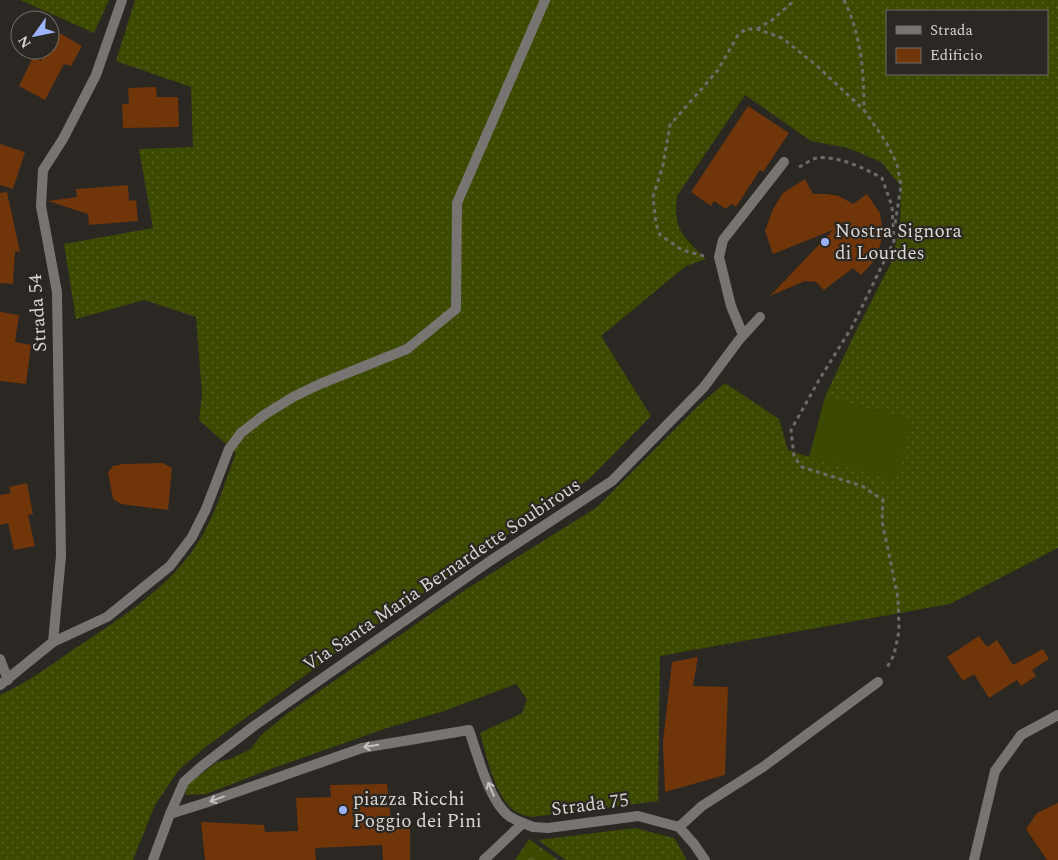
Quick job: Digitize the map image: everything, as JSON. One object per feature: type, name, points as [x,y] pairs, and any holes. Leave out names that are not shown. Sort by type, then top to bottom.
[{"type":"street","name":"Strada 54","points":[[53,642],[61,556],[57,292],[41,206],[43,170],[63,138],[96,75],[122,0]]},
{"type":"street","points":[[0,660],[4,682],[53,642],[107,617],[170,566],[192,538],[206,509],[229,449],[241,433],[264,415],[293,397],[320,384],[407,350],[456,309],[457,202],[545,0]]},
{"type":"street","points":[[743,335],[732,306],[719,256],[723,240],[784,162]]},
{"type":"street","name":"Via Santa Maria Bernardette Soubirous","points":[[153,860],[184,782],[254,726],[490,561],[612,481],[704,387],[743,335],[760,317]]},
{"type":"street","points":[[704,860],[694,844],[679,827],[702,806],[763,767],[878,682]]},
{"type":"street","points":[[974,860],[995,771],[1021,735],[1058,715]]},
{"type":"street","points":[[170,814],[362,748],[469,730],[491,792],[508,816],[523,823],[484,860]]},
{"type":"street","name":"Strada 75","points":[[523,823],[548,828],[638,816],[679,827]]},
{"type":"path","points":[[757,29],[772,20],[796,0]]},
{"type":"path","points":[[844,0],[851,15],[861,52],[864,110]]},
{"type":"path","points":[[719,256],[702,256],[682,250],[660,235],[656,224],[653,198],[663,165],[670,124],[718,70],[738,35],[746,29],[757,29],[782,38],[816,65],[864,110],[886,142],[897,164],[901,186],[893,229]]},
{"type":"path","points":[[772,176],[788,174],[816,158],[833,159],[866,169],[882,178],[892,206],[894,240],[856,319],[791,430],[794,457],[802,467],[862,486],[883,500],[882,521],[898,598],[899,631],[894,655],[878,682]]},
{"type":"green space","points":[[20,0],[109,0],[94,33],[60,18],[60,10],[42,10]]},
{"type":"green space","points":[[135,0],[1058,0],[1058,548],[950,604],[660,656],[658,801],[532,817],[522,815],[512,809],[499,791],[489,767],[480,733],[522,713],[527,699],[516,684],[447,710],[387,728],[268,770],[206,794],[185,795],[188,784],[217,762],[230,759],[251,749],[260,736],[288,713],[465,590],[597,507],[699,405],[725,383],[779,419],[788,450],[809,457],[912,420],[825,397],[891,263],[900,227],[901,186],[881,162],[848,148],[811,141],[745,95],[677,196],[677,217],[681,232],[706,259],[686,266],[601,336],[651,416],[590,478],[350,643],[204,748],[178,771],[155,805],[133,860],[0,860],[0,695],[38,674],[107,627],[140,604],[170,577],[183,563],[202,536],[218,501],[236,453],[199,420],[202,394],[196,317],[144,300],[76,319],[64,244],[153,228],[139,149],[193,147],[191,87],[116,61]]},
{"type":"green space","points":[[825,397],[912,420],[896,480],[809,457]]},
{"type":"green space","points":[[635,828],[674,838],[687,860],[566,860],[538,840]]},
{"type":"green space","points":[[529,839],[558,860],[515,860]]},
{"type":"building","points":[[60,33],[82,46],[71,66],[64,64],[45,100],[19,86],[32,60],[60,60]]},
{"type":"building","points":[[156,87],[157,97],[178,97],[179,127],[123,128],[122,104],[129,104],[128,88]]},
{"type":"building","points":[[748,106],[789,133],[763,172],[760,170],[736,207],[731,204],[726,209],[714,201],[711,206],[691,192]]},
{"type":"building","points":[[0,144],[25,152],[13,189],[0,185]]},
{"type":"building","name":"Nostra Signora di Lourdes","points":[[805,179],[813,194],[839,196],[853,204],[867,194],[880,213],[883,235],[876,259],[861,275],[853,268],[824,290],[816,282],[805,281],[770,296],[833,230],[773,254],[765,231],[773,209],[783,193]]},
{"type":"building","points":[[128,185],[129,201],[136,200],[138,221],[89,225],[88,214],[48,201],[77,197],[76,189]]},
{"type":"building","points":[[7,192],[20,252],[15,251],[13,284],[0,283],[0,193]]},
{"type":"building","points":[[0,312],[19,315],[15,342],[31,345],[26,384],[0,381]]},
{"type":"building","points":[[163,463],[172,468],[168,510],[121,504],[113,499],[108,472],[113,466]]},
{"type":"building","points":[[27,483],[33,514],[28,515],[35,546],[14,550],[8,523],[0,525],[0,495],[11,493],[9,487]]},
{"type":"building","points":[[979,636],[987,647],[997,640],[1013,665],[1043,649],[1049,659],[1032,670],[1036,676],[1021,686],[1017,680],[989,698],[974,674],[963,681],[947,657]]},
{"type":"building","points":[[698,657],[693,686],[728,687],[725,775],[665,792],[663,742],[672,662]]},
{"type":"building","name":"piazza Ricchi Poggio dei Pini","points":[[387,784],[392,828],[410,829],[410,860],[383,860],[382,845],[315,848],[316,860],[205,860],[201,822],[264,825],[265,832],[298,831],[296,798],[331,797],[330,785]]},
{"type":"building","points":[[1058,803],[1058,860],[1047,860],[1026,829],[1037,813]]},
{"type":"place","name":"Nostra Signora di Lourdes","points":[[825,242]]},
{"type":"place","name":"piazza Ricchi Poggio dei Pini","points":[[343,810]]}]
